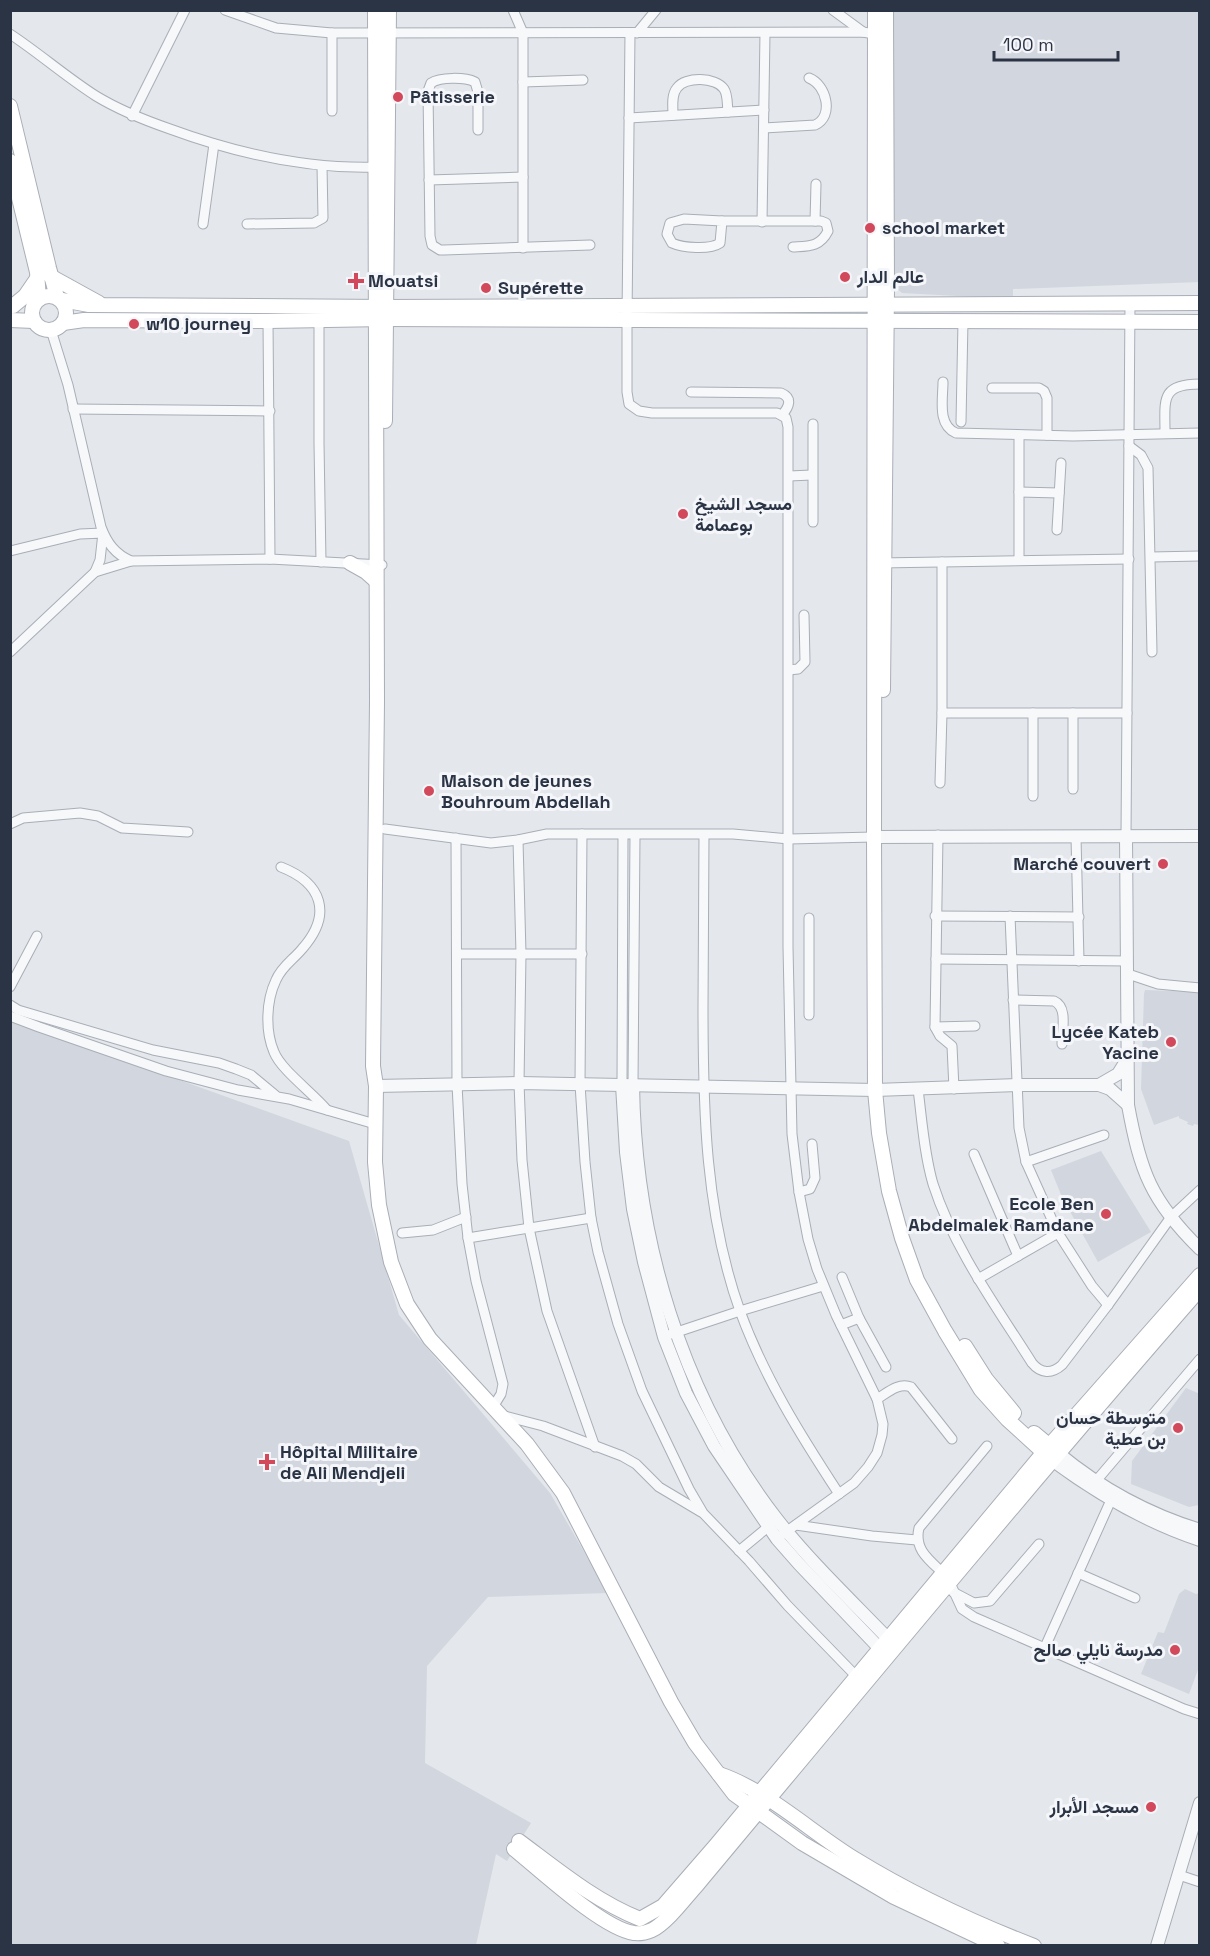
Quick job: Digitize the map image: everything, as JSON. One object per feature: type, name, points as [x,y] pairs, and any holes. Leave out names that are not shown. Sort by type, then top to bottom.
[{"type":"main road","points":[[375,10],[382,34]]},
{"type":"main road","points":[[376,1086],[381,1068],[385,829],[379,565],[382,34],[389,10]]},
{"type":"main road","points":[[875,10],[880,304],[879,1090],[901,1208],[927,1280],[953,1327],[986,1378],[1050,1453]]},
{"type":"main road","points":[[875,34],[886,10]]},
{"type":"main road","points":[[10,106],[44,276],[32,313],[34,321]]},
{"type":"main road","points":[[10,161],[44,276],[66,309],[57,326]]},
{"type":"main road","points":[[44,276],[104,305]]},
{"type":"main road","points":[[11,311],[44,276]]},
{"type":"main road","points":[[11,311],[48,295],[80,304],[380,313],[627,312],[880,304],[1200,303]]},
{"type":"main road","points":[[11,311],[34,321],[42,328],[84,320],[320,320],[380,313]]},
{"type":"main road","points":[[627,312],[880,321],[1200,322]]},
{"type":"main road","points":[[350,563],[375,580]]},
{"type":"main road","points":[[379,565],[375,580],[375,1162],[379,1205],[391,1262],[401,1292],[413,1316],[430,1339],[540,1460],[568,1502],[677,1715],[727,1787],[753,1809],[802,1843],[875,1887],[998,1946]]},
{"type":"main road","points":[[516,1845],[610,1905],[640,1919],[663,1906],[753,1809],[888,1648],[949,1583],[1050,1453],[1200,1275]]},
{"type":"main road","points":[[1050,1453],[1200,1289]]},
{"type":"main road","points":[[764,1796],[856,1676],[888,1648]]},
{"type":"main road","points":[[719,1774],[741,1782],[764,1796],[846,1854],[901,1886],[958,1914],[1034,1946]]},
{"type":"street","points":[[132,116],[186,10]]},
{"type":"street","points":[[225,10],[276,28],[332,33],[875,34]]},
{"type":"street","points":[[513,10],[523,33],[524,248]]},
{"type":"street","points":[[656,10],[633,33],[629,118],[627,398],[634,409],[652,413],[771,412],[786,418],[789,476],[789,670],[792,781],[789,839],[792,1134],[799,1192],[808,1239],[823,1286],[878,1399],[883,1424],[877,1453],[855,1483],[786,1532]]},
{"type":"street","points":[[828,33],[834,11],[875,34]]},
{"type":"street","points":[[332,33],[332,111]]},
{"type":"street","points":[[762,222],[765,33]]},
{"type":"street","points":[[10,34],[96,96],[132,116],[214,144],[271,159],[321,166],[381,167]]},
{"type":"street","points":[[764,128],[815,126],[822,122],[825,114],[825,93],[819,83],[809,78]]},
{"type":"street","points":[[478,130],[478,92],[474,82],[465,79],[436,80],[431,83],[428,91],[430,241],[435,248],[444,250],[590,245]]},
{"type":"street","points":[[523,82],[583,81]]},
{"type":"street","points":[[673,115],[675,90],[684,82],[693,81],[714,82],[722,86],[727,95],[728,112]]},
{"type":"street","points":[[629,118],[764,110]]},
{"type":"street","points":[[203,224],[214,144]]},
{"type":"street","points":[[247,224],[314,223],[321,220],[323,218],[321,166]]},
{"type":"street","points":[[429,180],[523,177]]},
{"type":"street","points":[[815,221],[816,184]]},
{"type":"street","points":[[722,221],[721,240],[714,246],[677,245],[669,239],[668,228],[674,220],[824,221],[828,225],[824,238],[813,246],[793,246]]},
{"type":"street","points":[[1131,303],[1126,836],[1128,1105],[1140,1162],[1155,1196],[1200,1249]]},
{"type":"street","points":[[320,320],[318,443],[321,562]]},
{"type":"street","points":[[268,321],[270,559]]},
{"type":"street","points":[[961,422],[963,321]]},
{"type":"street","points":[[57,326],[103,533],[112,549],[131,561]]},
{"type":"street","points":[[943,382],[943,420],[952,431],[961,433],[1019,435],[1200,433]]},
{"type":"street","points":[[1165,433],[1166,401],[1171,391],[1180,385],[1200,384]]},
{"type":"street","points":[[992,388],[1039,388],[1044,391],[1047,396],[1047,435]]},
{"type":"street","points":[[691,392],[782,393],[788,397],[789,401],[782,415]]},
{"type":"street","points":[[74,409],[270,411]]},
{"type":"street","points":[[813,424],[813,522]]},
{"type":"street","points":[[1019,435],[1019,559]]},
{"type":"street","points":[[1129,446],[1142,455],[1148,468],[1152,652]]},
{"type":"street","points":[[1057,530],[1061,462]]},
{"type":"street","points":[[789,476],[812,475]]},
{"type":"street","points":[[1019,492],[1059,493]]},
{"type":"street","points":[[10,552],[80,534],[103,533]]},
{"type":"street","points":[[10,652],[95,572],[100,560],[103,533]]},
{"type":"street","points":[[1151,557],[1200,556]]},
{"type":"street","points":[[95,572],[131,561],[270,559],[379,565]]},
{"type":"street","points":[[879,563],[1129,559]]},
{"type":"street","points":[[940,783],[942,562]]},
{"type":"street","points":[[789,670],[798,669],[805,662],[804,615]]},
{"type":"street","points":[[942,713],[1127,712]]},
{"type":"street","points":[[1033,796],[1034,713]]},
{"type":"street","points":[[1073,713],[1073,789]]},
{"type":"street","points":[[10,824],[23,818],[80,813],[99,816],[122,828],[189,832]]},
{"type":"street","points":[[385,829],[484,843],[518,840],[547,834],[733,834],[789,839],[938,835],[1200,836]]},
{"type":"street","points":[[582,834],[580,1084],[591,1218],[608,1291],[642,1391],[703,1514]]},
{"type":"street","points":[[704,834],[703,1087],[706,1146],[714,1205],[725,1258],[740,1311],[772,1384],[798,1431],[839,1494]]},
{"type":"street","points":[[623,835],[628,1085],[642,1201],[670,1335],[686,1393],[709,1437],[768,1527],[786,1532],[917,1540]]},
{"type":"street","points":[[628,1085],[635,835]]},
{"type":"street","points":[[938,835],[935,1027],[940,1036],[952,1046],[954,1089]]},
{"type":"street","points":[[1076,837],[1079,961]]},
{"type":"street","points":[[456,838],[459,1148],[468,1238],[487,1326],[503,1384],[496,1411],[543,1426],[631,1461],[659,1487],[703,1514],[856,1676]]},
{"type":"street","points":[[518,840],[521,954],[519,1083],[522,1160],[529,1228],[547,1311],[595,1447]]},
{"type":"street","points":[[281,867],[294,872],[311,885],[320,901],[320,913],[312,935],[282,969],[275,982],[268,1013],[273,1051],[280,1063],[327,1110]]},
{"type":"street","points":[[935,916],[1079,917]]},
{"type":"street","points":[[1010,916],[1019,1128],[1026,1162],[1058,1233],[1092,1286],[1108,1305]]},
{"type":"street","points":[[809,918],[809,1015]]},
{"type":"street","points":[[10,987],[37,936]]},
{"type":"street","points":[[457,954],[582,954]]},
{"type":"street","points":[[936,959],[1127,961]]},
{"type":"street","points":[[789,970],[808,969]]},
{"type":"street","points":[[1128,974],[1158,984],[1200,988]]},
{"type":"street","points":[[1013,1000],[1054,1000],[1059,1004],[1062,1012],[1062,1044]]},
{"type":"street","points":[[10,1005],[18,1010],[153,1050],[219,1063],[251,1075],[276,1097]]},
{"type":"street","points":[[10,1016],[166,1071],[238,1090],[276,1097],[375,1124]]},
{"type":"street","points":[[935,1027],[975,1026]]},
{"type":"street","points":[[1100,1085],[1118,1074],[1128,1058]]},
{"type":"street","points":[[376,1086],[519,1083],[879,1090],[1018,1085],[1100,1085],[1110,1089],[1128,1105]]},
{"type":"street","points":[[918,1089],[927,1156],[933,1184],[943,1209],[978,1279],[1032,1363],[1036,1368],[1046,1372],[1058,1369],[1062,1365],[1171,1217],[1200,1190]]},
{"type":"street","points":[[1026,1162],[1104,1135]]},
{"type":"street","points":[[799,1192],[810,1189],[815,1181],[812,1144]]},
{"type":"street","points":[[974,1154],[1018,1256]]},
{"type":"street","points":[[402,1233],[426,1232],[466,1217]]},
{"type":"street","points":[[468,1238],[591,1218]]},
{"type":"street","points":[[978,1279],[1058,1233]]},
{"type":"street","points":[[842,1277],[859,1318],[886,1367]]},
{"type":"street","points":[[670,1335],[823,1286]]},
{"type":"street","points":[[841,1325],[859,1318]]},
{"type":"street","points":[[670,1335],[718,1426],[786,1532],[888,1648]]},
{"type":"street","points":[[1096,1481],[1200,1359]]},
{"type":"street","points":[[878,1399],[898,1387],[906,1385],[911,1387],[951,1439]]},
{"type":"street","points":[[987,1446],[922,1524],[917,1540],[922,1553],[949,1583],[974,1603],[995,1598],[1039,1544]]},
{"type":"street","points":[[1050,1453],[1143,1507],[1200,1530]]},
{"type":"street","points":[[1050,1453],[1111,1500],[1148,1520],[1200,1540]]},
{"type":"street","points":[[1045,1647],[1111,1500]]},
{"type":"street","points":[[739,1551],[768,1527]]},
{"type":"street","points":[[1078,1573],[1135,1598]]},
{"type":"street","points":[[949,1583],[962,1609],[968,1614],[1200,1714]]},
{"type":"street","points":[[1157,1946],[1200,1803]]},
{"type":"street","points":[[1179,1875],[1200,1882]]},
{"type":"shaded area","points":[[894,11],[1199,11],[1199,282],[1013,289],[1013,299],[902,293],[895,287],[892,282]]},
{"type":"shaded area","name":"Lycée Kateb Yacine","points":[[1145,990],[1199,992],[1199,1125],[1187,1124],[1188,1122],[1179,1116],[1154,1125],[1141,1089]]},
{"type":"shaded area","name":"Hôpital Militaire de Ali Mendjeli","points":[[10,1019],[349,1141],[399,1315],[550,1493],[608,1593],[488,1597],[427,1666],[425,1763],[531,1823],[507,1861],[496,1854],[476,1945],[11,1945]]},
{"type":"shaded area","name":"Ecole Ben Abdelmalek Ramdane","points":[[1101,1151],[1151,1232],[1098,1262],[1062,1197],[1051,1170]]},
{"type":"shaded area","name":"متوسطة حسان بن عطية","points":[[1186,1388],[1200,1394],[1199,1505],[1189,1507],[1131,1484],[1132,1461]]},
{"type":"shaded area","name":"مدرسة نايلي صالح","points":[[1185,1589],[1196,1594],[1200,1593],[1199,1667],[1189,1694],[1141,1674],[1158,1632],[1164,1633],[1179,1594]]},
{"type":"place","name":"Pâtisserie","points":[[398,97]]},
{"type":"place","name":"school market","points":[[870,228]]},
{"type":"place","name":"عالم الدار","points":[[845,277]]},
{"type":"place","name":"Mouatsi","points":[[356,281]]},
{"type":"place","name":"Supérette","points":[[486,288]]},
{"type":"place","name":"w10 journey","points":[[134,324]]},
{"type":"place","name":"مسجد الشيخ بوعمامة","points":[[683,514]]},
{"type":"place","name":"Maison de jeunes Bouhroum Abdellah","points":[[429,791]]},
{"type":"place","name":"Marché couvert","points":[[1163,864]]},
{"type":"place","name":"Lycée Kateb Yacine","points":[[1171,1042]]},
{"type":"place","name":"Ecole Ben Abdelmalek Ramdane","points":[[1106,1214]]},
{"type":"place","name":"متوسطة حسان بن عطية","points":[[1178,1428]]},
{"type":"place","name":"Hôpital Militaire de Ali Mendjeli","points":[[267,1462]]},
{"type":"place","name":"مدرسة نايلي صالح","points":[[1175,1650]]},
{"type":"place","name":"مسجد الأبرار","points":[[1151,1807]]}]
